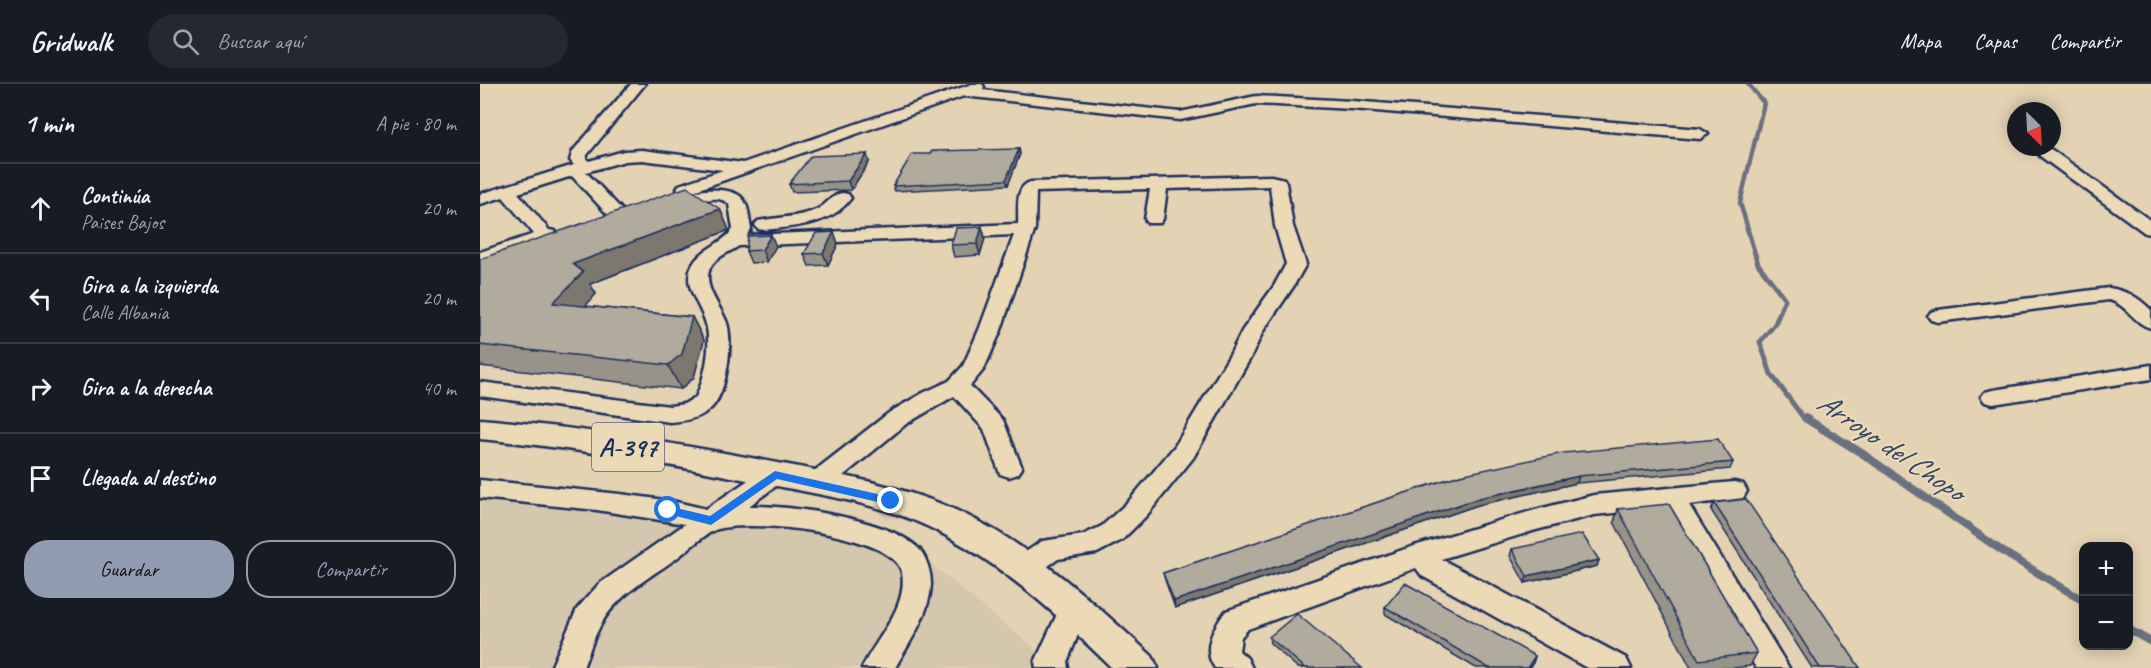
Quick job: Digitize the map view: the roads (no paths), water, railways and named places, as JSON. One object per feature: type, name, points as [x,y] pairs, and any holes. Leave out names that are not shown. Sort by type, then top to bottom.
[{"type":"main road","name":"A-397","points":[[480,429],[674,454],[817,483],[926,512],[958,526],[1024,568],[1074,608],[1138,668]]},
{"type":"street","points":[[598,224],[626,213],[580,169],[579,154],[638,84]]},
{"type":"street","points":[[737,236],[737,202],[730,196],[702,196],[659,204],[746,168],[987,84]]},
{"type":"street","points":[[964,92],[1180,116],[1256,100],[1352,105],[1700,134]]},
{"type":"street","points":[[480,199],[624,156],[642,155],[746,168]]},
{"type":"street","points":[[2050,156],[2151,229]]},
{"type":"street","points":[[817,483],[898,418],[931,398],[957,386],[973,369],[1026,229],[1028,191],[1031,187],[1271,181],[1278,183],[1284,226],[1296,264],[1288,283],[1268,308],[1244,345],[1241,355],[1184,452],[1138,508],[1112,533],[1087,545],[1052,549],[1024,568]]},
{"type":"street","points":[[1154,219],[1159,184]]},
{"type":"street","points":[[507,191],[545,236]]},
{"type":"street","points":[[480,389],[670,414],[692,410],[704,402],[708,394],[716,362],[718,330],[700,287],[699,270],[708,258],[737,236],[814,217],[836,206],[842,198]]},
{"type":"street","points":[[737,236],[752,239],[1026,229]]},
{"type":"street","points":[[480,258],[545,236],[567,235],[480,271]]},
{"type":"street","points":[[1938,316],[2109,294],[2122,295],[2136,304],[2151,322]]},
{"type":"street","points":[[1993,398],[2151,372]]},
{"type":"street","points":[[957,386],[995,426],[1010,468]]},
{"type":"street","points":[[567,668],[588,618],[609,592],[775,474]]},
{"type":"street","points":[[482,491],[668,510],[711,520],[753,516],[792,518],[841,527],[896,545],[911,560],[917,580],[914,604],[878,668]]},
{"type":"street","points":[[1236,668],[1224,657],[1224,644],[1228,631],[1237,620],[1421,555],[1524,523],[1594,506],[1734,491]]},
{"type":"street","points":[[1671,498],[1773,668]]},
{"type":"street","points":[[1421,555],[1432,568],[1603,665]]},
{"type":"street","points":[[1052,668],[1051,662],[1074,608]]},
{"type":"waterway","name":"Arroyo del Chopo","points":[[1748,84],[1764,103],[1740,203],[1748,229]]},
{"type":"waterway","name":"Arroyo del Chopo","points":[[1747,228],[1758,264],[1785,299],[1775,324],[1760,342],[1771,374],[1802,416],[1807,419]]},
{"type":"waterway","name":"Arroyo del Chopo","points":[[1805,418],[1863,454],[2005,553],[2079,598]]},
{"type":"waterway","name":"Arroyo del Chopo","points":[[2133,632],[2151,642]]}]
